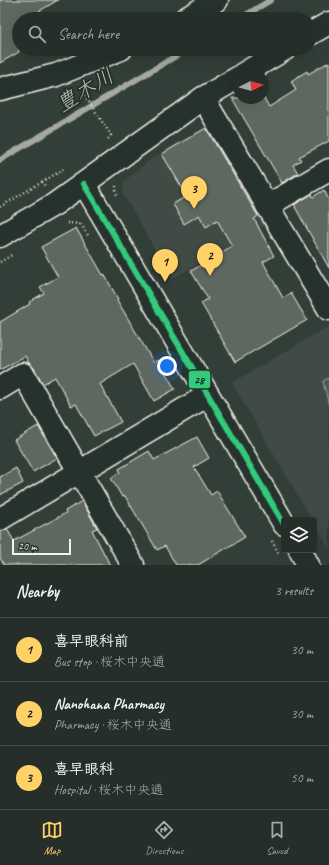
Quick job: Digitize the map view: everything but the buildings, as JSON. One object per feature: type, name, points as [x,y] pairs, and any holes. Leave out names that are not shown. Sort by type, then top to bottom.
[{"type":"street","points":[[197,12],[217,0]]},
{"type":"street","points":[[317,30],[329,23]]},
{"type":"street","points":[[0,89],[56,75],[104,56]]},
{"type":"street","points":[[253,68],[273,56]]},
{"type":"street","points":[[0,236],[55,204],[203,98],[233,80]]},
{"type":"street","points":[[203,98],[329,309]]},
{"type":"street","points":[[267,206],[329,170]]},
{"type":"street","points":[[84,184],[281,519]]},
{"type":"street","points":[[0,388],[23,374],[133,565]]},
{"type":"street","points":[[0,519],[208,395]]},
{"type":"street","points":[[302,553],[308,565]]},
{"type":"path","points":[[86,96],[98,115]]},
{"type":"shaded area","points":[[206,126],[265,225],[172,279],[123,194],[124,181],[154,157]]},
{"type":"shaded area","points":[[329,326],[329,548],[317,528],[317,517],[310,517],[232,383]]},
{"type":"shaded area","points":[[329,378],[329,406],[323,381]]},
{"type":"waterway","name":"豊木川","points":[[251,12],[271,0]]},
{"type":"waterway","name":"豊木川","points":[[0,160],[176,56]]},
{"type":"transit line","name":"28","points":[[84,184],[281,519]]},
{"type":"place","name":"喜早眼科","points":[[194,209]]},
{"type":"place","name":"Nanohana Pharmacy","points":[[210,276]]},
{"type":"place","name":"喜早眼科前","points":[[165,282]]}]
